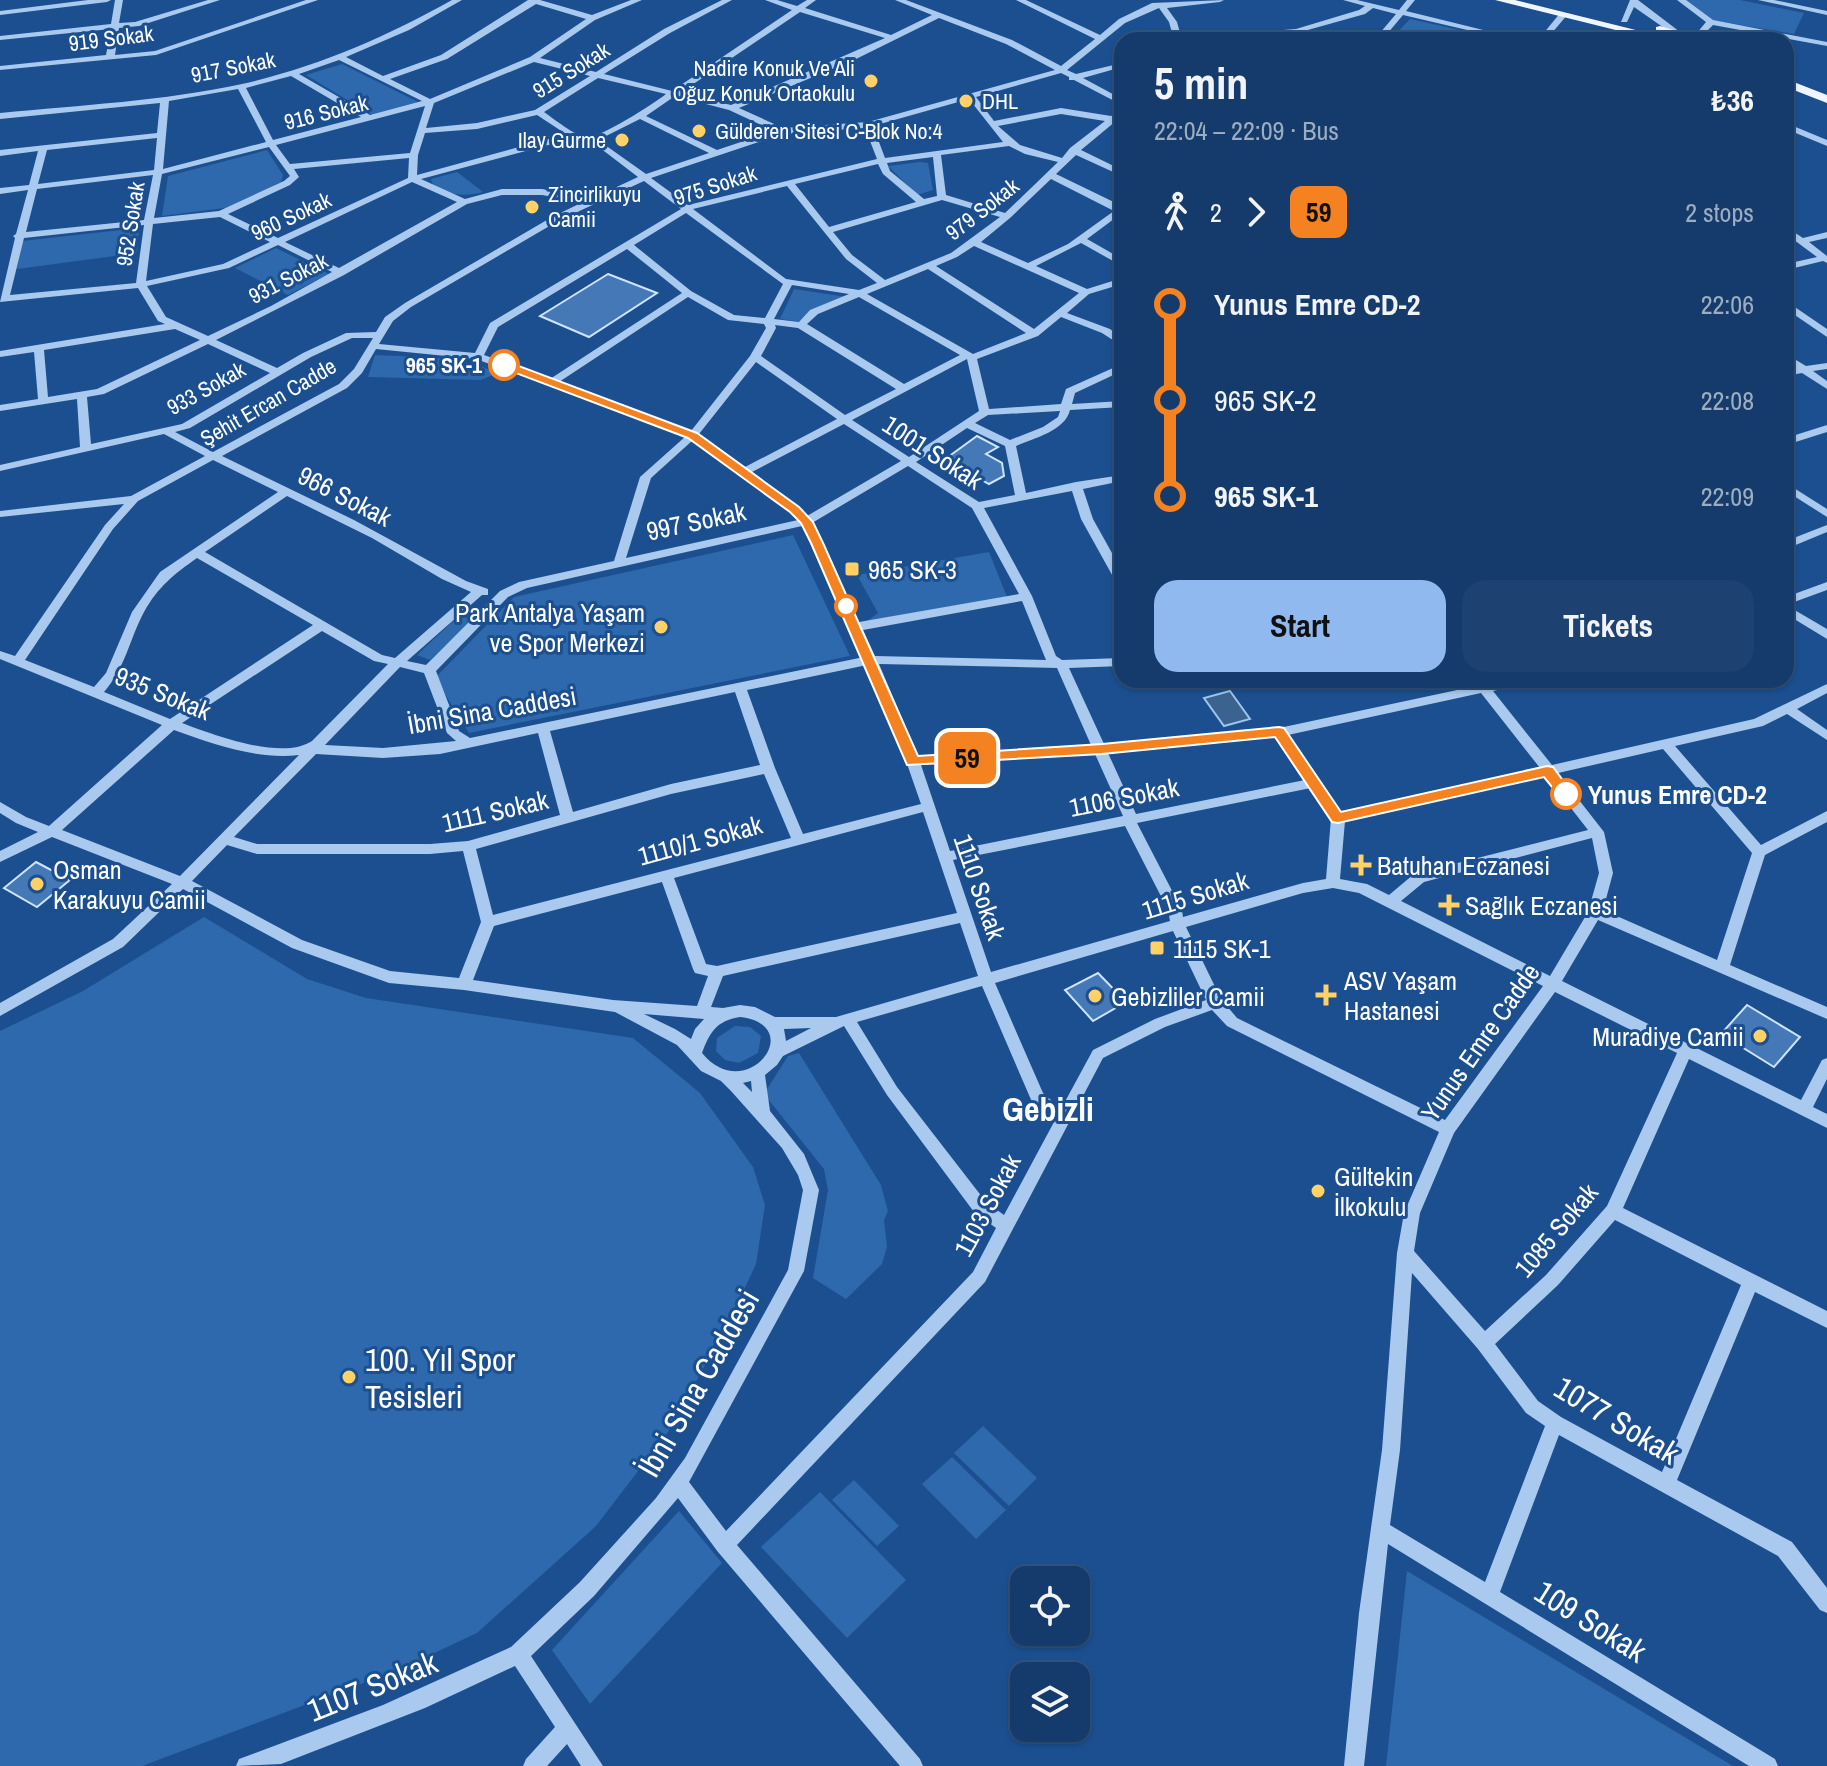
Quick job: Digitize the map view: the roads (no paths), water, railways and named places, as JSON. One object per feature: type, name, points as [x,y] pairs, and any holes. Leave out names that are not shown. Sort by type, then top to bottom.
[{"type":"main road","points":[[1501,0],[1651,32]]},
{"type":"main road","points":[[1534,0],[1624,20],[1660,32]]},
{"type":"main road","points":[[1794,76],[1827,88]]},
{"type":"main road","points":[[1794,86],[1827,99]]},
{"type":"street","points":[[0,13],[107,0]]},
{"type":"street","points":[[110,58],[119,0]]},
{"type":"street","points":[[0,38],[136,24],[216,0]]},
{"type":"street","name":"919 Sokak","points":[[0,68],[156,53],[314,0]]},
{"type":"street","name":"917 Sokak","points":[[0,116],[241,87],[341,58],[402,33],[458,0]]},
{"type":"street","points":[[385,78],[444,57],[533,0],[592,18]]},
{"type":"street","points":[[560,7],[579,0]]},
{"type":"street","name":"916 Sokak","points":[[0,191],[158,173],[430,102],[533,59],[592,18],[638,0]]},
{"type":"street","name":"915 Sokak","points":[[421,131],[477,126],[538,112],[667,31],[728,0]]},
{"type":"street","points":[[769,0],[892,38]]},
{"type":"street","points":[[591,140],[640,116],[812,0]]},
{"type":"street","points":[[899,0],[1009,42],[1114,98]]},
{"type":"street","points":[[914,6],[928,0]]},
{"type":"street","points":[[1024,0],[1101,39]]},
{"type":"street","points":[[1062,70],[1122,21],[1155,4],[1220,0]]},
{"type":"street","points":[[1347,0],[1486,32]]},
{"type":"street","points":[[1384,32],[1411,0]]},
{"type":"street","points":[[1681,0],[1711,22],[1764,32]]},
{"type":"street","points":[[1762,0],[1827,13]]},
{"type":"street","points":[[1624,20],[1634,2],[1669,32]]},
{"type":"street","points":[[1155,4],[1173,22],[1176,32]]},
{"type":"street","points":[[1284,32],[1362,12],[1371,6]]},
{"type":"street","points":[[1549,32],[1564,14]]},
{"type":"street","points":[[732,108],[939,15]]},
{"type":"street","points":[[1702,32],[1711,22]]},
{"type":"street","points":[[1794,38],[1827,44]]},
{"type":"street","points":[[341,58],[430,102],[414,155],[412,179],[464,202]]},
{"type":"street","points":[[533,59],[732,108],[782,131]]},
{"type":"street","name":"Şehit Ercan Cadde","points":[[1011,83],[1074,77],[1114,67]]},
{"type":"street","name":"Şehit Ercan Cadde","points":[[0,514],[134,499],[343,386],[358,371],[389,319],[408,305],[590,201],[645,177],[782,131],[868,125],[1062,70]]},
{"type":"street","points":[[292,73],[370,119]]},
{"type":"street","points":[[18,236],[221,214],[295,177],[271,144],[241,87]]},
{"type":"street","points":[[970,95],[1007,144],[1024,153],[1063,161]]},
{"type":"street","name":"952 Sokak","points":[[165,98],[158,173],[141,285],[162,319],[173,326]]},
{"type":"street","points":[[992,124],[1061,111],[1111,119]]},
{"type":"street","points":[[538,112],[576,137],[591,140],[645,177],[783,281],[859,293],[970,356],[985,412],[1114,404]]},
{"type":"street","points":[[640,116],[716,153]]},
{"type":"street","name":"979 Sokak","points":[[801,325],[814,312],[975,243],[1007,216],[1073,150],[1114,117]]},
{"type":"street","points":[[868,125],[886,172],[922,202]]},
{"type":"street","points":[[1794,129],[1827,143]]},
{"type":"street","points":[[0,153],[161,135]]},
{"type":"street","name":"960 Sokak","points":[[2,299],[141,285],[226,266],[412,179],[548,142],[591,140]]},
{"type":"street","name":"975 Sokak","points":[[478,356],[494,325],[688,208],[881,161],[1007,144]]},
{"type":"street","points":[[2,299],[43,148]]},
{"type":"street","points":[[1073,150],[1114,166]]},
{"type":"street","points":[[287,167],[414,155]]},
{"type":"street","points":[[937,155],[942,197]]},
{"type":"street","points":[[1050,175],[1114,206]]},
{"type":"street","points":[[788,182],[849,257],[883,283]]},
{"type":"street","name":"931 Sokak","points":[[0,408],[82,396],[112,386],[341,273],[464,202],[502,192],[542,192],[590,201]]},
{"type":"street","points":[[829,230],[942,197],[1007,216]]},
{"type":"street","points":[[221,214],[341,273]]},
{"type":"street","points":[[1027,267],[1081,239],[1114,214]]},
{"type":"street","points":[[1801,241],[1827,235]]},
{"type":"street","points":[[1794,236],[1826,259]]},
{"type":"street","points":[[1081,239],[1114,258]]},
{"type":"street","points":[[975,243],[1086,292]]},
{"type":"street","points":[[627,244],[688,293],[732,318],[801,325],[902,388]]},
{"type":"street","points":[[1794,265],[1826,259]]},
{"type":"street","points":[[928,265],[1034,334]]},
{"type":"street","points":[[768,322],[789,282]]},
{"type":"street","points":[[744,472],[902,388],[970,356],[1034,334],[1086,292],[1114,283]]},
{"type":"street","points":[[553,382],[688,293]]},
{"type":"street","points":[[1794,310],[1827,334]]},
{"type":"street","points":[[1061,314],[1114,337]]},
{"type":"street","points":[[619,563],[646,477],[693,435],[755,357],[771,328],[768,322]]},
{"type":"street","points":[[0,354],[173,326],[209,339],[277,372]]},
{"type":"street","points":[[1106,331],[1114,327]]},
{"type":"street","name":"933 Sokak","points":[[0,468],[186,426],[277,372],[350,335],[478,356],[693,435],[806,522]]},
{"type":"street","points":[[39,348],[43,401]]},
{"type":"street","name":"1001 Sokak","points":[[755,357],[843,419],[977,506],[1026,596],[1051,658],[1062,666],[1102,749],[1130,816],[1129,821],[1175,910],[1178,926],[1215,1003]]},
{"type":"street","points":[[1794,363],[1827,386]]},
{"type":"street","points":[[1794,372],[1827,366]]},
{"type":"street","points":[[967,424],[1010,444],[1047,429],[1063,418],[1070,391],[1081,383],[1114,370]]},
{"type":"street","points":[[82,396],[86,449]]},
{"type":"street","name":"997 Sokak","points":[[429,670],[504,594],[523,585],[806,522],[985,412]]},
{"type":"street","points":[[1794,439],[1827,428]]},
{"type":"street","name":"966 Sokak","points":[[168,432],[479,592],[504,594]]},
{"type":"street","points":[[1010,444],[1021,496]]},
{"type":"street","points":[[977,506],[1114,479]]},
{"type":"street","points":[[1076,485],[1087,519],[1114,569]]},
{"type":"street","points":[[97,692],[112,675],[150,593],[164,575],[287,491]]},
{"type":"street","points":[[1794,491],[1827,514]]},
{"type":"street","points":[[18,661],[109,527],[134,499]]},
{"type":"street","name":"1110 Sokak","points":[[806,522],[871,660],[913,761],[986,979],[1037,1097],[1062,1120]]},
{"type":"street","points":[[1794,542],[1827,528]]},
{"type":"street","points":[[196,552],[378,658],[429,670],[453,733],[467,743]]},
{"type":"street","points":[[1107,558],[1114,557]]},
{"type":"street","points":[[1794,598],[1827,586]]},
{"type":"street","points":[[0,1010],[118,943],[227,840],[396,664],[479,592]]},
{"type":"street","points":[[855,627],[1026,596]]},
{"type":"street","points":[[1794,614],[1827,635]]},
{"type":"street","points":[[0,857],[52,831],[172,724],[323,624]]},
{"type":"street","name":"935 Sokak","points":[[0,655],[238,748],[292,752],[313,749]]},
{"type":"street","name":"İbni Sina Caddesi","points":[[313,749],[416,752],[871,660],[936,659],[1062,666],[1114,663]]},
{"type":"street","points":[[740,688],[768,768],[798,839]]},
{"type":"street","points":[[913,761],[1102,749],[1279,732],[1463,688]]},
{"type":"street","name":"Yunus Emre Cadde","points":[[1354,1766],[1369,1613],[1382,1530],[1405,1253],[1412,1213],[1448,1129],[1552,985],[1595,913],[1606,873],[1597,832],[1483,688]]},
{"type":"street","points":[[1338,818],[1758,723],[1827,688]]},
{"type":"street","points":[[1787,708],[1827,736]]},
{"type":"street","points":[[543,728],[568,819]]},
{"type":"street","points":[[1279,732],[1338,818],[1333,883]]},
{"type":"street","points":[[1665,743],[1759,852]]},
{"type":"street","name":"1111 Sokak","points":[[227,840],[257,849],[430,849],[468,846],[671,789],[768,768]]},
{"type":"street","name":"1106 Sokak","points":[[945,857],[1313,783]]},
{"type":"street","name":"İbni Sina Caddesi","points":[[0,807],[21,820],[130,859],[182,882],[297,944],[389,977],[464,984],[613,1006],[722,1014],[749,1011],[772,1023]]},
{"type":"street","name":"1110/1 Sokak","points":[[488,922],[926,807]]},
{"type":"street","points":[[1722,968],[1759,852],[1827,816]]},
{"type":"street","points":[[1390,902],[1419,878],[1597,832]]},
{"type":"street","points":[[464,984],[488,922],[468,846]]},
{"type":"street","points":[[666,874],[700,969],[717,972],[966,916]]},
{"type":"street","name":"1115 Sokak","points":[[777,1052],[842,1020],[1303,888],[1333,883],[1362,888],[1827,1121]]},
{"type":"street","points":[[1595,913],[1827,1013]]},
{"type":"street","points":[[702,1012],[717,972]]},
{"type":"street","points":[[1215,1003],[1232,1022],[1448,1129]]},
{"type":"street","name":"1103 Sokak","points":[[725,1545],[979,1277],[1098,1054],[1160,1023],[1215,1003]]},
{"type":"street","name":"İbni Sina Caddesi","points":[[518,1654],[587,1589],[663,1504],[678,1482],[796,1271],[811,1190],[801,1165],[763,1110],[725,1076],[708,1070],[696,1050],[678,1037],[613,1006]]},
{"type":"street","points":[[696,1050],[701,1029],[722,1014]]},
{"type":"street","points":[[842,1020],[980,1207],[1006,1226]]},
{"type":"street","name":"1115 Sokak","points":[[772,1023],[842,1020]]},
{"type":"street","points":[[725,1076],[747,1077],[770,1063],[780,1042],[772,1023]]},
{"type":"street","name":"1085 Sokak","points":[[1484,1343],[1552,1280],[1613,1211],[1686,1049]]},
{"type":"street","points":[[1804,1109],[1827,1064]]},
{"type":"street","name":"İbni Sina Caddesi","points":[[757,1072],[763,1110]]},
{"type":"street","points":[[1613,1211],[1827,1320]]},
{"type":"street","name":"1077 Sokak","points":[[1405,1253],[1484,1343],[1532,1407],[1555,1423],[1785,1549],[1827,1603]]},
{"type":"street","points":[[1666,1484],[1751,1281]]},
{"type":"street","points":[[1490,1594],[1555,1423]]},
{"type":"street","points":[[678,1482],[725,1545],[913,1766]]},
{"type":"street","name":"109 Sokak","points":[[1382,1530],[1768,1766]]},
{"type":"street","points":[[518,1654],[593,1766]]},
{"type":"street","name":"1107 Sokak","points":[[246,1766],[464,1682],[518,1654]]},
{"type":"street","points":[[533,1766],[568,1728]]},
{"type":"place","name":"Nadire Konuk Ve Ali Oğuz Konuk Ortaokulu","points":[[871,81]]},
{"type":"place","name":"DHL","points":[[966,101]]},
{"type":"place","name":"Gülderen Sitesi C-Blok No:4","points":[[699,131]]},
{"type":"place","name":"Ilay Gurme","points":[[622,140]]},
{"type":"place","name":"Zincirlikuyu Camii","points":[[532,207]]},
{"type":"place","name":"965 SK-1","points":[[504,365]]},
{"type":"place","name":"965 SK-3","points":[[852,569]]},
{"type":"place","name":"Park Antalya Yaşam ve Spor Merkezi","points":[[661,627]]},
{"type":"place","name":"Yunus Emre CD-2","points":[[1566,794]]},
{"type":"place","name":"Batuhan Eczanesi","points":[[1361,865]]},
{"type":"place","name":"Osman Karakuyu Camii","points":[[37,884]]},
{"type":"place","name":"Sağlık Eczanesi","points":[[1449,905]]},
{"type":"place","name":"1115 SK-1","points":[[1157,948]]},
{"type":"place","name":"ASV Yaşam Hastanesi","points":[[1326,995]]},
{"type":"place","name":"Gebizliler Camii","points":[[1095,996]]},
{"type":"place","name":"Muradiye Camii","points":[[1760,1036]]},
{"type":"place","name":"Gültekin İlkokulu","points":[[1318,1191]]},
{"type":"place","name":"100. Yıl Spor Tesisleri","points":[[349,1377]]},
{"type":"district","name":"Gebizli","points":[[1048,1109]]}]
